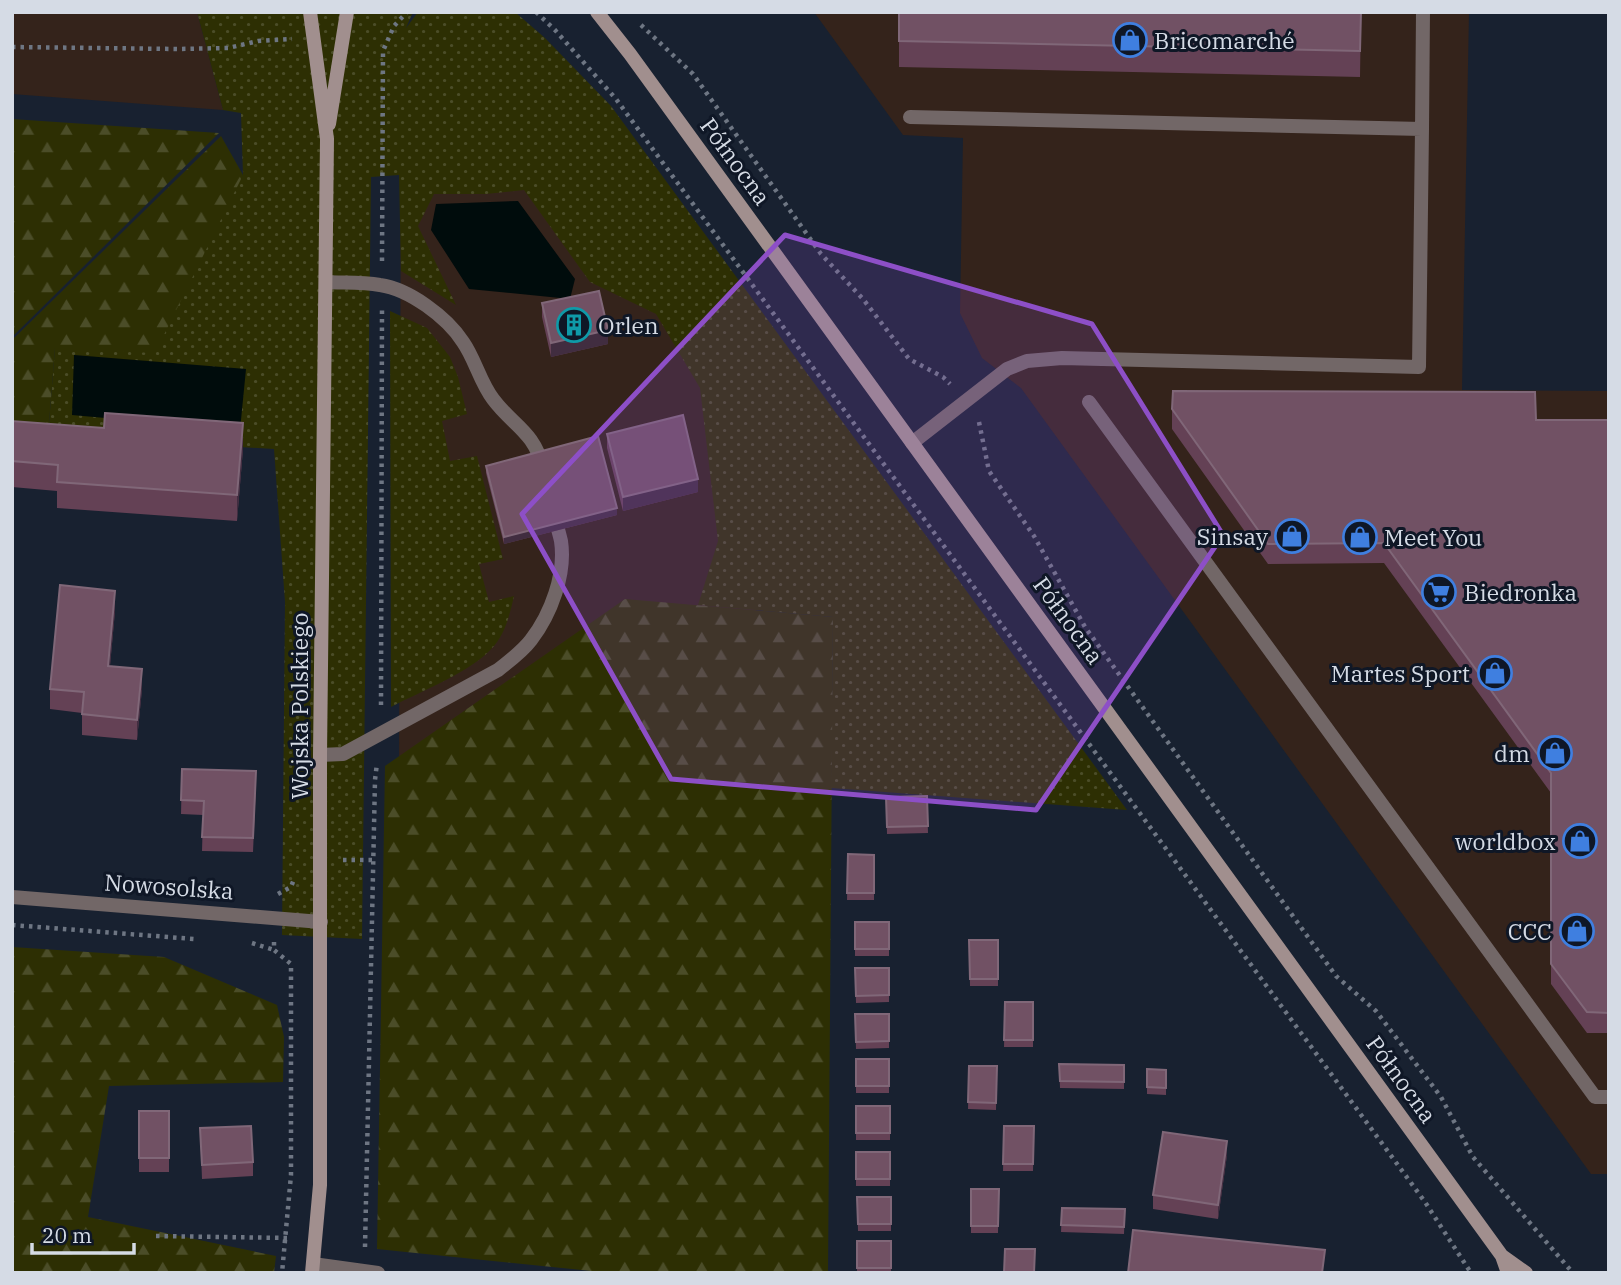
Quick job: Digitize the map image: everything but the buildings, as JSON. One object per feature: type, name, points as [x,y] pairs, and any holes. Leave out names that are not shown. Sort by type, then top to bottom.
[{"type":"street","name":"Wojska Polskiego","points":[[310,12],[327,139],[320,755],[320,1185],[312,1268]]},
{"type":"street","name":"Wojska Polskiego","points":[[327,139],[347,12]]},
{"type":"street","name":"Północna","points":[[597,12],[1502,1256]]},
{"type":"street","points":[[912,443],[1007,369],[1027,361],[1062,358],[1419,367],[1423,12]]},
{"type":"street","points":[[910,117],[1422,129]]},
{"type":"street","points":[[326,282],[382,285],[408,295],[453,328],[490,396],[532,440],[539,453],[545,478]]},
{"type":"street","points":[[1089,402],[1595,1097],[1609,1097]]},
{"type":"street","points":[[320,755],[343,754],[498,670],[530,641],[544,619],[555,592],[561,566],[561,543],[552,504]]},
{"type":"street","name":"Nowosolska","points":[[12,897],[321,922]]},
{"type":"street","points":[[1502,1256],[1508,1273]]},
{"type":"street","points":[[1502,1256],[1526,1273]]},
{"type":"street","points":[[312,1268],[371,1272]]},
{"type":"path","points":[[371,1272],[373,860],[375,780],[381,733],[383,51],[394,26],[407,12]]},
{"type":"path","points":[[536,12],[616,100],[1425,1202],[1471,1273]]},
{"type":"path","points":[[635,18],[693,74],[821,254],[863,299],[909,359],[943,377],[980,423],[989,471],[1034,536],[1085,627],[1336,976],[1376,1011],[1441,1097],[1473,1157],[1573,1273]]},
{"type":"path","points":[[12,47],[228,48],[258,41],[313,38]]},
{"type":"path","points":[[338,860],[373,860]]},
{"type":"path","points":[[275,901],[275,896],[291,887],[296,874]]},
{"type":"path","points":[[12,925],[204,940]]},
{"type":"path","points":[[274,937],[274,950]]},
{"type":"path","points":[[242,943],[274,950],[291,964],[291,1175],[282,1273]]},
{"type":"path","points":[[156,1236],[315,1238]]},
{"type":"highlighted area","points":[[785,235],[1092,324],[1223,535],[1036,810],[671,779],[522,514]]},
{"type":"shaded area","points":[[12,12],[197,12],[223,110],[12,94]]},
{"type":"shaded area","points":[[814,12],[1469,12],[1462,390],[1609,391],[1609,1174],[1591,1174],[1021,388],[982,358],[960,313],[963,138],[903,135]]},
{"type":"shaded area","points":[[401,126],[565,144],[728,324],[767,605],[399,784]]},
{"type":"shaded area","points":[[518,201],[575,279],[570,299],[469,289],[431,230],[436,204]]},
{"type":"shaded area","points":[[74,355],[246,369],[240,430],[72,415]]},
{"type":"green space","points":[[197,12],[413,12],[406,28],[418,12],[515,12],[545,38],[611,106],[1127,810],[831,788],[833,617],[698,605],[718,541],[700,388],[656,314],[590,282],[524,190],[486,194],[434,194],[418,226],[456,305],[401,271],[399,175],[371,177],[362,939],[282,935],[285,602],[274,449],[48,436],[55,348],[243,175],[241,113],[223,110]]},
{"type":"green space","points":[[12,119],[219,133],[12,337]]},
{"type":"green space","points":[[221,136],[243,175],[155,353],[55,348],[48,436],[12,433],[12,340]]},
{"type":"green space","points":[[390,311],[427,328],[450,357],[467,414],[442,421],[450,461],[477,456],[503,559],[479,564],[489,602],[514,596],[502,635],[494,646],[460,673],[391,707]]},
{"type":"green space","points":[[625,599],[833,617],[828,1273],[611,1273],[377,1249],[385,766]]},
{"type":"green space","points":[[12,947],[164,957],[277,1005],[284,1037],[283,1082],[109,1086],[88,1217],[276,1256],[274,1273],[12,1273]]},
{"type":"place","name":"Bricomarché","points":[[1130,40]]},
{"type":"place","name":"Orlen","points":[[574,325]]},
{"type":"place","name":"Sinsay","points":[[1292,536]]},
{"type":"place","name":"Meet You","points":[[1360,537]]},
{"type":"place","name":"Biedronka","points":[[1439,592]]},
{"type":"place","name":"Martes Sport","points":[[1495,673]]},
{"type":"place","name":"dm","points":[[1555,753]]},
{"type":"place","name":"worldbox","points":[[1580,841]]},
{"type":"place","name":"CCC","points":[[1577,931]]}]
